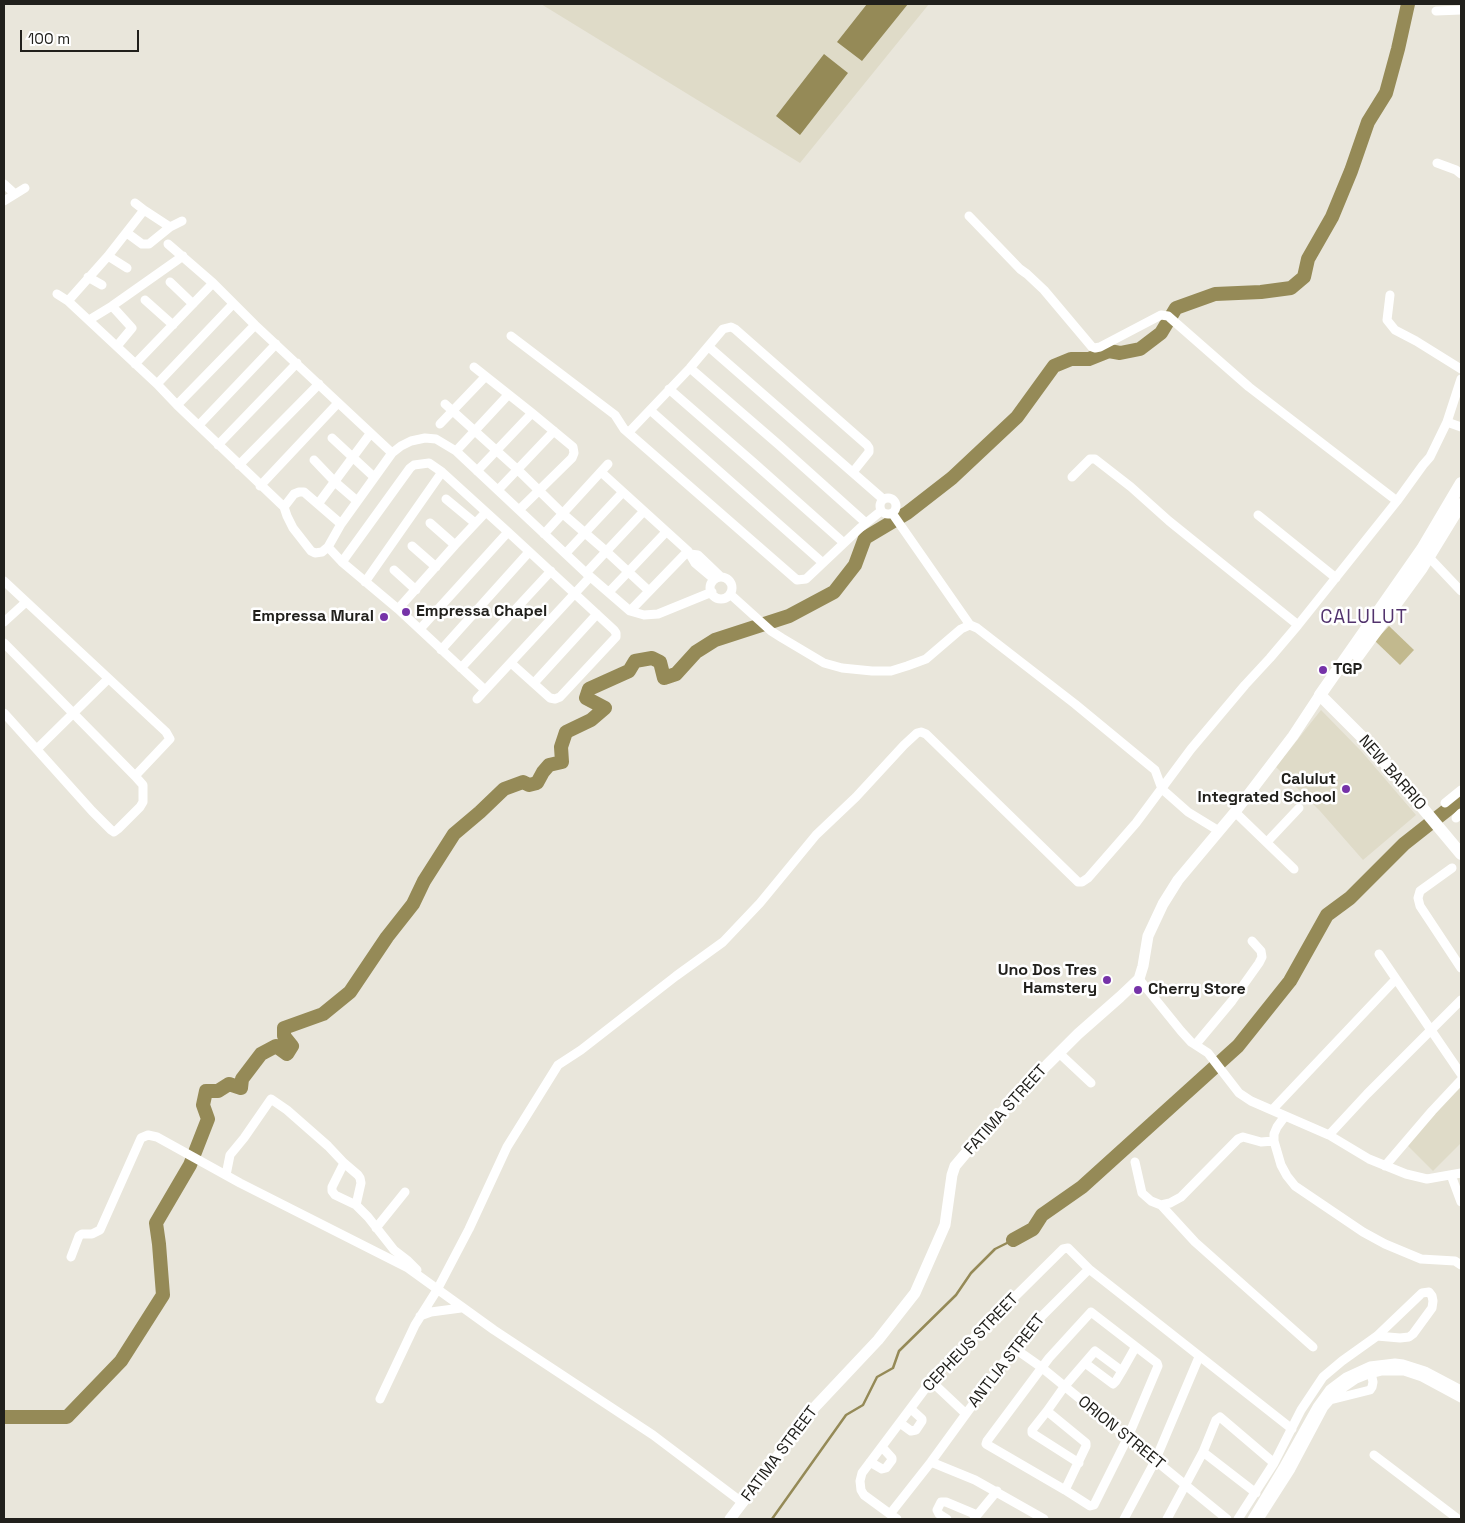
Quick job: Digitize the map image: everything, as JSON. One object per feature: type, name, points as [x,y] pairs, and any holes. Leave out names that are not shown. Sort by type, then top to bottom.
[{"type":"main road","points":[[1426,553],[1461,482]]},
{"type":"main road","points":[[1323,698],[1461,504]]},
{"type":"main road","name":"NEW BARRIO","points":[[1323,698],[1370,746],[1461,854]]},
{"type":"street","points":[[1436,11],[1461,10]]},
{"type":"street","points":[[1437,162],[1461,174]]},
{"type":"street","points":[[4,184],[15,194]]},
{"type":"street","points":[[4,201],[25,188]]},
{"type":"street","points":[[135,203],[170,227]]},
{"type":"street","points":[[68,302],[127,233],[144,210]]},
{"type":"street","points":[[969,216],[1020,269],[1044,290],[1092,347],[1100,348],[1161,315],[1171,319],[1249,387],[1397,501]]},
{"type":"street","points":[[127,233],[142,244],[149,244],[170,227],[182,221]]},
{"type":"street","points":[[168,244],[213,283],[255,325],[392,453]]},
{"type":"street","points":[[108,256],[127,268]]},
{"type":"street","points":[[88,320],[112,306],[183,256]]},
{"type":"street","points":[[88,277],[102,285]]},
{"type":"street","points":[[170,282],[192,304]]},
{"type":"street","points":[[135,364],[213,283]]},
{"type":"street","points":[[57,294],[117,346],[260,486],[284,507],[293,528],[312,551],[316,553],[322,552],[328,547],[341,524],[392,453],[411,441],[425,438],[436,440],[456,451],[588,575],[630,611],[644,615],[658,614],[712,592]]},
{"type":"street","points":[[1390,295],[1387,320],[1395,330],[1461,369]]},
{"type":"street","points":[[145,300],[173,325]]},
{"type":"street","points":[[156,384],[233,304]]},
{"type":"street","points":[[112,306],[132,328],[117,346]]},
{"type":"street","points":[[177,405],[255,325]]},
{"type":"street","points":[[629,432],[690,368],[723,329],[727,327],[735,329],[867,445],[869,452],[853,472]]},
{"type":"street","points":[[510,336],[615,416],[624,429],[797,580],[806,579],[866,523],[881,512]]},
{"type":"street","points":[[199,425],[276,344]]},
{"type":"street","points":[[709,347],[883,499]]},
{"type":"street","points":[[218,445],[296,363]]},
{"type":"street","points":[[474,367],[573,447],[574,453],[572,458],[519,510]]},
{"type":"street","points":[[690,368],[779,444],[866,523]]},
{"type":"street","points":[[440,424],[486,377]]},
{"type":"street","points":[[380,1399],[414,1325],[437,1290],[472,1222],[507,1147],[558,1065],[581,1050],[723,942],[760,904],[816,835],[856,797],[917,733],[926,734],[1078,882],[1088,878],[1115,849],[1162,790],[1191,749],[1298,625],[1433,453],[1447,422],[1461,379]]},
{"type":"street","points":[[239,465],[319,384]]},
{"type":"street","points":[[669,389],[754,462],[844,544]]},
{"type":"street","points":[[456,451],[508,395]]},
{"type":"street","points":[[260,486],[338,403]]},
{"type":"street","points":[[445,404],[518,470],[562,514],[649,591]]},
{"type":"street","points":[[650,410],[823,563]]},
{"type":"street","points":[[477,471],[532,413]]},
{"type":"street","points":[[1447,422],[1461,427]]},
{"type":"street","points":[[498,490],[554,431]]},
{"type":"street","points":[[318,504],[370,434]]},
{"type":"street","points":[[332,438],[374,477]]},
{"type":"street","points":[[1072,477],[1090,460],[1095,458],[1169,521],[1298,625]]},
{"type":"street","points":[[314,460],[335,482],[358,501]]},
{"type":"street","points":[[342,562],[410,468],[429,463],[442,472],[551,571],[616,633],[616,637],[560,697],[555,699],[550,698],[511,663]]},
{"type":"street","points":[[544,534],[608,464]]},
{"type":"street","points":[[365,582],[442,472]]},
{"type":"street","points":[[601,472],[689,552],[698,555],[717,578]]},
{"type":"street","points":[[284,507],[294,494],[304,492],[341,524]]},
{"type":"street","points":[[566,553],[623,492]]},
{"type":"street","points":[[883,499],[889,498],[895,503],[896,509],[893,515]]},
{"type":"street","points":[[446,499],[475,523]]},
{"type":"street","points":[[881,512],[879,506],[883,499]]},
{"type":"street","points":[[477,699],[575,594],[606,552],[644,511]]},
{"type":"street","points":[[398,609],[486,512]]},
{"type":"street","points":[[881,512],[893,515],[970,625],[977,628],[1075,704],[1155,770],[1162,790],[1188,812],[1219,831]]},
{"type":"street","points":[[1258,515],[1336,578]]},
{"type":"street","points":[[430,523],[455,545]]},
{"type":"street","points":[[420,629],[508,532]]},
{"type":"street","points":[[610,592],[666,532]]},
{"type":"street","points":[[412,546],[436,567]]},
{"type":"street","points":[[328,547],[342,562],[398,609],[485,690]]},
{"type":"street","points":[[441,650],[530,552]]},
{"type":"street","points":[[630,611],[689,552]]},
{"type":"street","points":[[1426,553],[1461,591]]},
{"type":"street","points":[[394,570],[416,590]]},
{"type":"street","points":[[461,668],[551,571]]},
{"type":"street","points":[[717,578],[727,578],[730,581],[732,587],[730,594],[724,598],[714,596],[712,592],[711,586],[717,578]]},
{"type":"street","points":[[4,581],[170,736],[168,742],[135,776]]},
{"type":"street","points":[[730,594],[771,631],[824,663],[842,668],[891,671],[907,666],[926,659],[961,629],[970,625]]},
{"type":"street","points":[[4,622],[26,602]]},
{"type":"street","points":[[534,683],[597,614]]},
{"type":"street","points":[[4,643],[144,785],[143,802],[140,807],[118,829],[114,832],[111,830],[4,713]]},
{"type":"street","points":[[37,749],[108,680]]},
{"type":"street","points":[[1323,698],[1306,717],[1235,812],[1178,880],[1163,904],[1148,936],[1143,966],[1138,979],[1181,1032],[1192,1042],[1203,1048],[1214,1059],[1239,1093],[1251,1101],[1329,1135],[1368,1159],[1406,1174],[1427,1179],[1461,1173]]},
{"type":"street","points":[[1445,803],[1461,790]]},
{"type":"street","points":[[1267,842],[1299,808]]},
{"type":"street","points":[[1235,812],[1294,869]]},
{"type":"street","points":[[1452,868],[1420,891],[1418,898],[1420,906],[1461,968]]},
{"type":"street","points":[[1196,1044],[1232,1001],[1262,956],[1261,951],[1252,940]]},
{"type":"street","points":[[1380,954],[1461,1074]]},
{"type":"street","name":"FATIMA STREET","points":[[730,1519],[814,1408],[878,1340],[916,1293],[945,1225],[952,1175],[956,1166],[987,1128],[1059,1053],[1138,979]]},
{"type":"street","points":[[1272,1110],[1396,979]]},
{"type":"street","points":[[1329,1135],[1461,1000]]},
{"type":"street","points":[[1059,1053],[1091,1083]]},
{"type":"street","points":[[1384,1166],[1461,1080]]},
{"type":"street","points":[[226,1175],[230,1155],[271,1099],[287,1110],[328,1146],[360,1178],[361,1183],[356,1205]]},
{"type":"street","points":[[1285,1116],[1277,1126],[1274,1141],[1286,1176],[1295,1186],[1363,1232],[1392,1247],[1421,1259],[1455,1261],[1461,1266]]},
{"type":"street","points":[[71,1257],[79,1236],[97,1233],[100,1230],[141,1138],[148,1135],[157,1137],[334,1232],[408,1268],[461,1308],[653,1435],[743,1503]]},
{"type":"street","points":[[1161,1205],[1181,1197],[1226,1149],[1238,1139],[1243,1137],[1261,1142],[1274,1141]]},
{"type":"street","points":[[1135,1162],[1142,1193],[1151,1201],[1161,1205],[1195,1242],[1313,1346]]},
{"type":"street","points":[[344,1163],[332,1187],[334,1195],[356,1205],[394,1250],[414,1267],[422,1278]]},
{"type":"street","points":[[1451,1175],[1461,1202]]},
{"type":"street","points":[[376,1228],[405,1192]]},
{"type":"street","name":"CEPHEUS STREET","points":[[893,1517],[864,1496],[860,1481],[862,1473],[931,1382],[1065,1248],[1068,1248],[1089,1269]]},
{"type":"street","points":[[1089,1269],[1292,1429]]},
{"type":"street","name":"ANTLIA STREET","points":[[893,1517],[1028,1330],[1089,1269]]},
{"type":"street","points":[[1238,1519],[1274,1463],[1306,1402],[1323,1378],[1342,1361],[1377,1336],[1422,1292],[1429,1292],[1433,1301],[1432,1308],[1413,1334],[1409,1337],[1400,1338],[1377,1336]]},
{"type":"street","points":[[420,1317],[431,1312],[461,1308]]},
{"type":"street","points":[[1090,1312],[1135,1348],[1158,1366],[1128,1437],[1094,1506],[1090,1506],[986,1444],[1041,1367],[1090,1312]]},
{"type":"street","name":"ORION STREET","points":[[1014,1348],[1041,1367],[1227,1519]]},
{"type":"street","points":[[1085,1363],[1113,1384],[1135,1348]]},
{"type":"street","points":[[1079,1463],[1032,1433],[1032,1430],[1064,1387],[1094,1352],[1096,1351],[1122,1371]]},
{"type":"street","points":[[1124,1519],[1155,1461],[1199,1357]]},
{"type":"street","points":[[1327,1398],[1370,1390],[1373,1385],[1371,1369]]},
{"type":"street","points":[[1252,1519],[1327,1398],[1371,1369],[1424,1374],[1461,1390]]},
{"type":"street","points":[[1424,1374],[1461,1398]]},
{"type":"street","points":[[931,1382],[966,1414]]},
{"type":"street","points":[[1259,1519],[1291,1468],[1327,1398]]},
{"type":"street","points":[[900,1423],[911,1431],[916,1430],[922,1419],[911,1409]]},
{"type":"street","points":[[1047,1410],[1086,1443],[1079,1463],[1065,1490]]},
{"type":"street","points":[[1167,1519],[1203,1452],[1216,1420],[1220,1417],[1274,1463]]},
{"type":"street","points":[[870,1462],[882,1469],[886,1468],[892,1458],[882,1447]]},
{"type":"street","points":[[1203,1452],[1256,1493]]},
{"type":"street","points":[[1374,1455],[1458,1519]]},
{"type":"street","points":[[931,1462],[997,1491],[1037,1518]]},
{"type":"street","points":[[947,1519],[939,1514],[937,1510],[941,1502],[946,1502],[976,1517],[997,1491]]},
{"type":"shaded area","points":[[541,4],[929,4],[800,163]]},
{"type":"shaded area","points":[[867,4],[908,4],[862,61],[837,42]]},
{"type":"shaded area","points":[[824,54],[848,73],[800,135],[776,116]]},
{"type":"shaded area","points":[[1389,626],[1414,650],[1400,665],[1375,641]]},
{"type":"shaded area","name":"Calulut Integrated School","points":[[1321,710],[1362,752],[1416,815],[1363,860],[1320,811],[1276,767]]},
{"type":"shaded area","points":[[1461,1087],[1461,1143],[1433,1171],[1406,1144]]},
{"type":"waterway","points":[[4,1417],[67,1417],[121,1361],[163,1295],[156,1223],[190,1165],[208,1119],[203,1105],[206,1091],[218,1091],[229,1084],[241,1088],[242,1079],[261,1054],[276,1046],[287,1054],[292,1046],[284,1036],[284,1028],[323,1014],[350,992],[387,937],[413,904],[424,881],[454,834],[504,789],[523,782],[529,785],[537,783],[549,765],[562,762],[561,747],[566,732],[591,720],[605,708],[586,698],[589,689],[629,671],[635,661],[652,658],[660,662],[664,678],[676,674],[696,652],[715,640],[789,616],[834,592],[855,565],[865,538],[907,513],[952,478],[1017,417],[1054,366],[1071,359],[1089,359],[1109,351],[1120,353],[1140,349],[1161,333],[1176,308],[1215,294],[1261,292],[1291,288],[1304,277],[1308,259],[1332,217],[1368,122],[1386,93],[1408,4]]},
{"type":"waterway","points":[[1013,1240],[1033,1229],[1042,1215],[1082,1187],[1238,1046],[1290,981],[1327,915],[1350,898],[1404,844],[1461,799]]},
{"type":"waterway","points":[[772,1519],[846,1415],[863,1405],[877,1377],[893,1368],[899,1351],[956,1295],[971,1273],[995,1249],[1013,1240]]},
{"type":"place","name":"Empressa Chapel","points":[[406,612]]},
{"type":"place","name":"Empressa Mural","points":[[384,617]]},
{"type":"place","name":"TGP","points":[[1323,670]]},
{"type":"place","name":"Calulut Integrated School","points":[[1346,789]]},
{"type":"place","name":"Uno Dos Tres Hamstery","points":[[1107,980]]},
{"type":"place","name":"Cherry Store","points":[[1138,990]]},
{"type":"district","name":"CALULUT","points":[[1364,618]]}]
